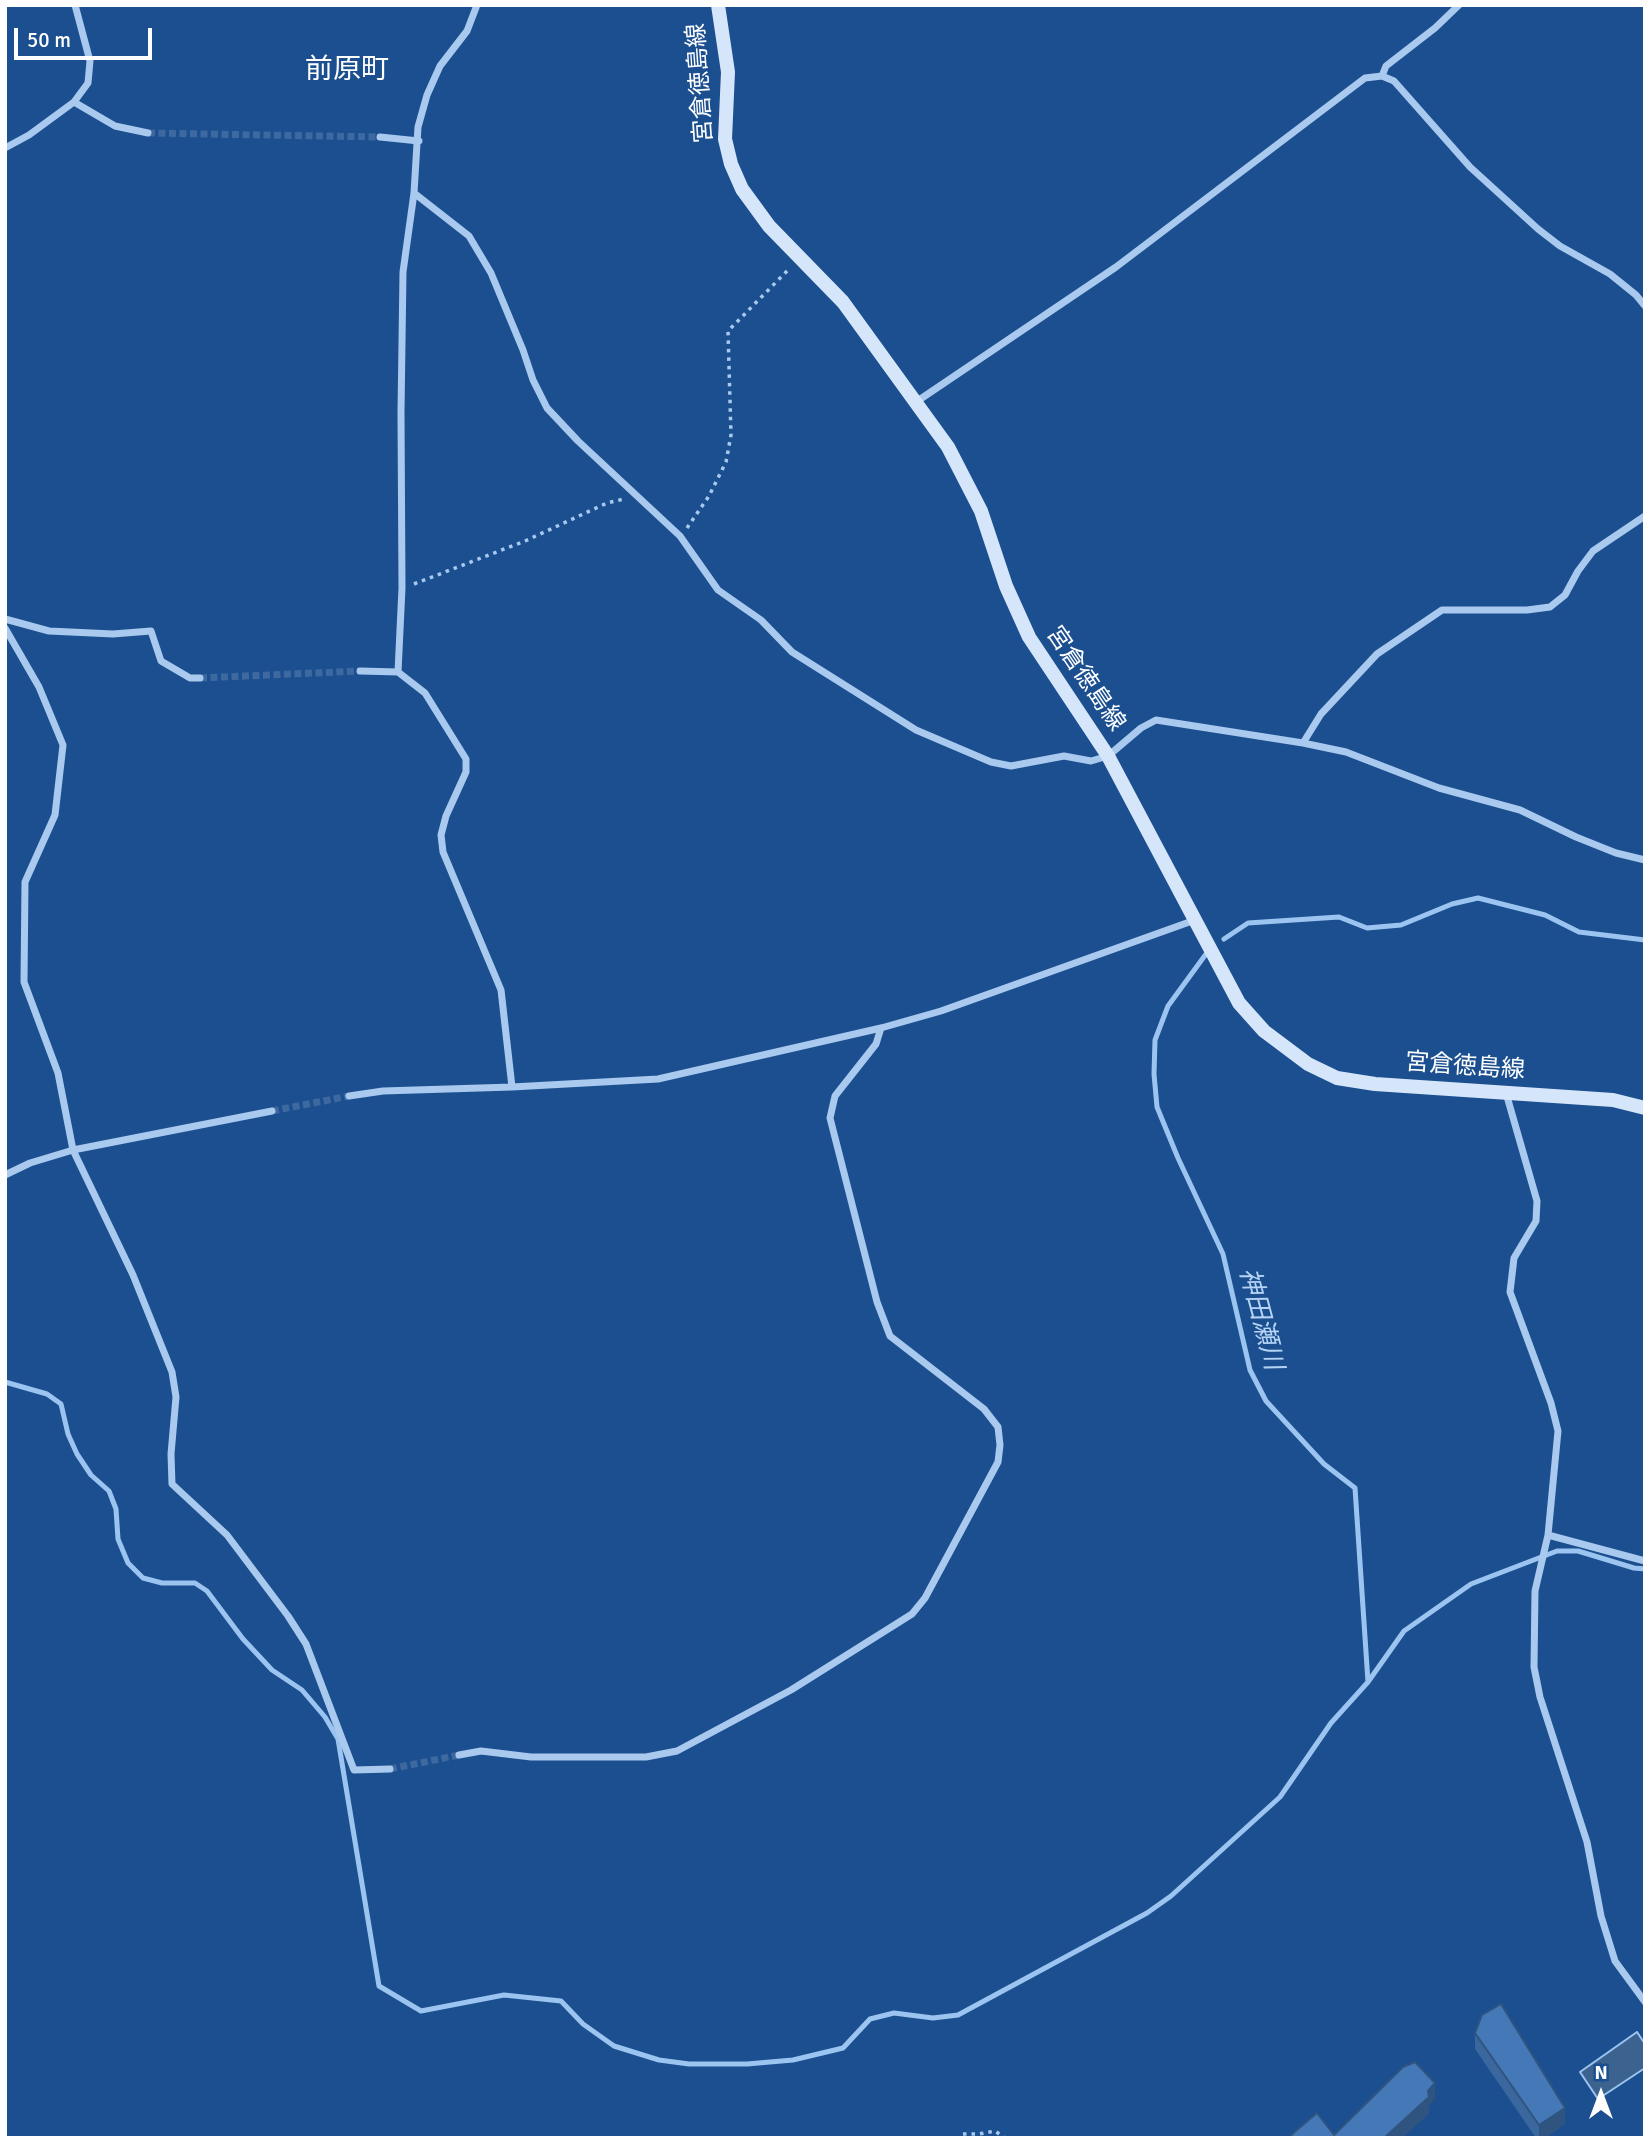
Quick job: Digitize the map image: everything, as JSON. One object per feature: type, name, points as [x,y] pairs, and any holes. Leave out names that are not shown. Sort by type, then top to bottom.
[{"type":"main road","name":"宮倉徳島線","points":[[718,5],[728,72],[725,139],[731,164],[742,189],[769,226],[843,302],[948,447],[981,511],[1006,586],[1028,637],[1108,756],[1239,1003],[1264,1031],[1308,1064],[1337,1078],[1375,1084],[1613,1100],[1645,1108]]},
{"type":"street","points":[[5,148],[29,135],[74,103],[88,83],[90,61],[75,5]]},
{"type":"street","points":[[398,671],[402,588],[403,272],[414,193],[418,127],[427,95],[440,66],[467,31],[477,5]]},
{"type":"street","points":[[1382,76],[1386,66],[1435,28],[1459,5]]},
{"type":"street","points":[[915,402],[1116,267],[1365,78],[1382,76],[1394,81],[1470,167],[1538,229],[1560,246],[1610,274],[1645,306]]},
{"type":"street","points":[[74,103],[114,126],[148,133]]},
{"type":"street","points":[[380,137],[419,141]]},
{"type":"street","points":[[414,193],[469,236],[491,273],[533,380],[547,408],[680,536],[718,590],[761,620],[792,652],[916,730],[990,762],[1012,766],[1064,756],[1091,761],[1108,756],[1141,728],[1156,720],[1303,743],[1346,752],[1440,788],[1520,810],[1576,837],[1616,853],[1645,860]]},
{"type":"street","points":[[1303,743],[1321,714],[1377,654],[1442,610],[1527,610],[1550,607],[1565,595],[1578,570],[1593,551],[1645,516]]},
{"type":"street","points":[[5,620],[49,631],[113,634],[151,631],[161,661],[190,678],[200,678]]},
{"type":"street","points":[[5,628],[39,687],[63,745],[55,815],[25,881],[24,982],[58,1073],[73,1150],[133,1275],[172,1372],[176,1397],[171,1454],[172,1484],[227,1535],[306,1644],[354,1770],[390,1769]]},
{"type":"street","points":[[360,671],[398,671],[425,693],[466,759],[466,772],[446,816],[441,835],[443,852],[501,990],[512,1087]]},
{"type":"street","points":[[349,1096],[383,1091],[658,1079],[881,1028],[941,1011],[1195,920]]},
{"type":"street","points":[[460,1755],[481,1751],[531,1757],[646,1757],[677,1751],[791,1690],[912,1614],[925,1598],[998,1462],[1000,1445],[998,1427],[984,1409],[890,1336],[877,1301],[830,1118],[835,1096],[876,1044],[881,1028]]},
{"type":"street","points":[[1506,1093],[1537,1201],[1536,1221],[1514,1258],[1510,1292],[1551,1403],[1558,1431],[1548,1535],[1535,1591],[1534,1667],[1540,1697],[1587,1842],[1601,1916],[1615,1961],[1645,2002]]},
{"type":"street","points":[[5,1175],[30,1163],[73,1150],[272,1111]]},
{"type":"street","points":[[1548,1535],[1645,1561]]},
{"type":"path","points":[[680,536],[709,496],[726,462],[732,435],[728,331],[763,293],[802,257]]},
{"type":"path","points":[[402,588],[525,541],[607,503],[636,496]]},
{"type":"path","points":[[963,2134],[995,2131],[1005,2138]]},
{"type":"water","points":[[1637,2032],[1645,2044],[1645,2068],[1598,2099],[1580,2072]]},
{"type":"building","points":[[1501,2004],[1565,2108],[1539,2125],[1475,2033],[1482,2015]]},
{"type":"building","points":[[1415,2062],[1435,2083],[1428,2091],[1429,2097],[1384,2138],[1294,2138],[1291,2135],[1317,2113],[1334,2135],[1403,2067]]},
{"type":"waterway","name":"神田瀬川","points":[[1224,939],[1248,923],[1339,917],[1367,928],[1401,925],[1452,904],[1478,898],[1545,915],[1579,932],[1645,940]]},
{"type":"waterway","name":"神田瀬川","points":[[1206,954],[1168,1006],[1155,1040],[1157,1107],[1223,1254],[1250,1370],[1266,1401],[1324,1464],[1355,1488],[1368,1682]]},
{"type":"waterway","points":[[5,1382],[47,1394],[61,1404],[68,1434],[77,1454],[91,1475],[109,1491],[116,1509],[118,1539],[128,1563],[143,1578],[162,1583],[195,1583],[207,1591],[243,1639],[272,1670],[302,1690],[325,1717],[338,1739],[379,1986],[421,2011],[504,1995],[561,2001],[583,2024],[614,2046],[659,2060],[689,2064],[747,2064],[793,2060],[843,2048],[870,2019],[894,2013],[933,2018],[958,2015],[1147,1913],[1171,1896],[1280,1797],[1331,1723],[1368,1682],[1404,1631],[1471,1584],[1557,1551],[1578,1551],[1645,1569]]},
{"type":"tunnel","points":[[148,133],[380,137]]},
{"type":"tunnel","points":[[200,678],[360,671]]},
{"type":"tunnel","points":[[272,1111],[349,1096]]},
{"type":"tunnel","points":[[390,1769],[459,1755]]},
{"type":"district","name":"前原町","points":[[347,71]]}]
